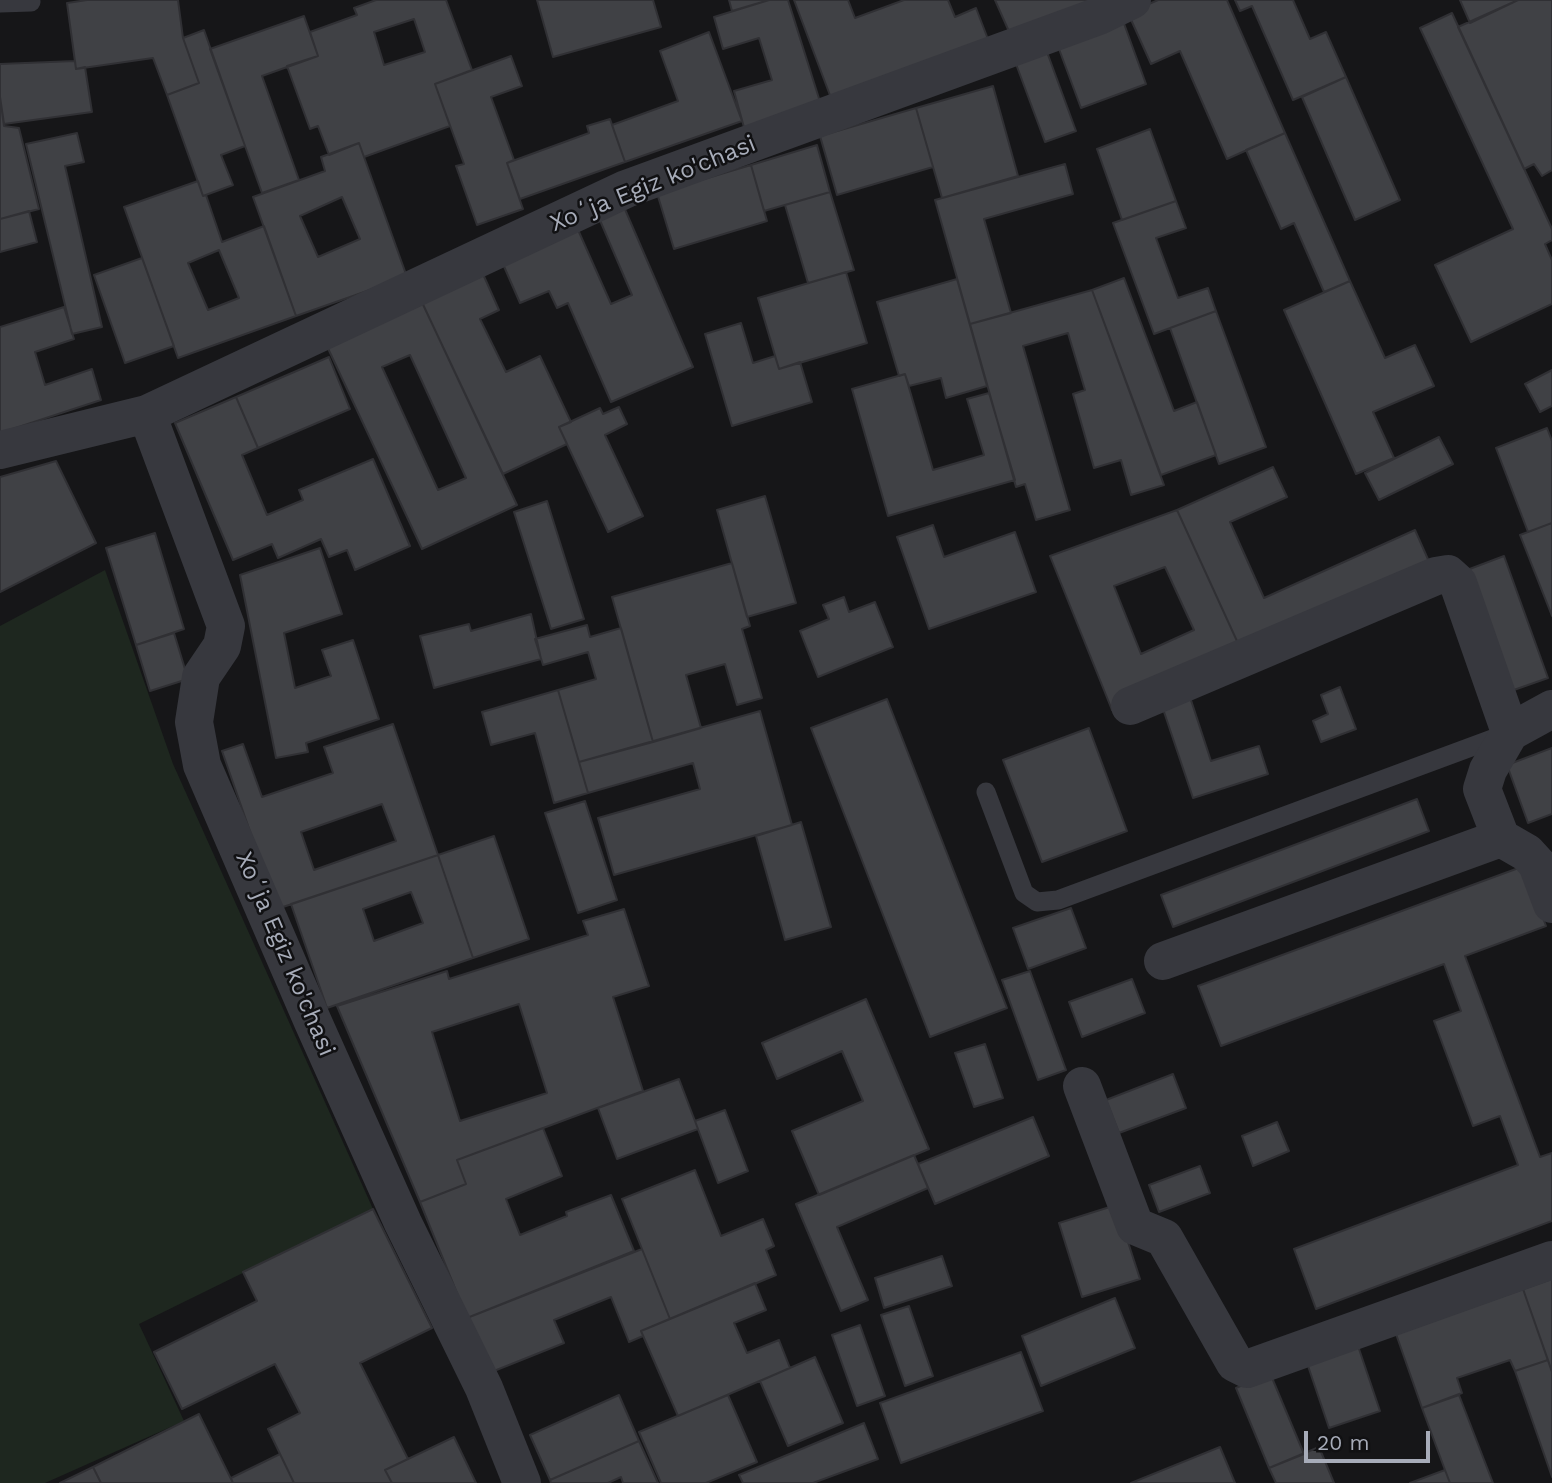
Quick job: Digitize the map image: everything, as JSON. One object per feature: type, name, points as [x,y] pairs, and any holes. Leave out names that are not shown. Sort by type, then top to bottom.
[{"type":"street","name":"Xoʻja Egiz ko'chasi","points":[[0,450],[147,414],[626,189],[1099,16],[1132,0]]},
{"type":"street","name":"Xoʻja Egiz ko'chasi","points":[[147,414],[226,626],[222,646],[201,677],[194,722],[202,765],[403,1223],[484,1388],[522,1483]]},
{"type":"street","points":[[1130,706],[1436,576],[1448,574],[1458,583],[1510,732]]},
{"type":"street","points":[[1552,709],[1510,732],[1488,770],[1482,789],[1501,838],[1527,853],[1537,864],[1552,904]]},
{"type":"street","points":[[1163,961],[1501,838]]},
{"type":"street","points":[[1082,1086],[1135,1226],[1164,1238],[1234,1363],[1247,1369],[1552,1260]]},
{"type":"lane","points":[[0,3],[31,2]]},
{"type":"lane","points":[[986,792],[1024,892],[1037,902],[1058,900],[1510,732]]},
{"type":"shaded area","points":[[105,570],[173,764],[373,1209],[139,1324],[184,1421],[45,1483],[0,1483],[0,626]]},
{"type":"building","points":[[87,0],[178,0],[183,38],[199,83],[167,95],[153,58],[76,69],[67,3]]},
{"type":"building","points":[[376,0],[446,0],[472,70],[435,84],[450,126],[364,157],[359,143],[329,155],[318,126],[310,129],[287,66],[318,56],[310,32],[357,15],[354,8]],"holes":[[[414,19],[425,52],[384,65],[374,32]]]},
{"type":"building","points":[[537,0],[653,0],[661,27],[553,57]]},
{"type":"building","points":[[729,0],[769,0],[732,11]]},
{"type":"building","points":[[769,0],[788,0],[822,108],[745,131],[734,91],[772,80],[759,38],[723,49],[714,17]]},
{"type":"building","points":[[794,0],[848,0],[855,18],[904,0],[948,0],[955,17],[976,8],[991,47],[831,98]]},
{"type":"building","points":[[995,0],[1094,0],[1011,36]]},
{"type":"building","points":[[1158,0],[1227,0],[1285,133],[1227,159],[1180,51],[1151,64],[1128,13]]},
{"type":"building","points":[[1235,0],[1293,0],[1310,39],[1326,32],[1346,77],[1293,100],[1252,6],[1240,11]]},
{"type":"building","points":[[1460,0],[1518,0],[1470,23]]},
{"type":"building","points":[[1518,0],[1552,0],[1552,170],[1542,176],[1534,164],[1524,169],[1458,27]]},
{"type":"building","points":[[1452,13],[1552,229],[1552,240],[1545,244],[1552,260],[1552,304],[1471,342],[1435,265],[1513,229],[1420,28]]},
{"type":"building","points":[[304,16],[318,56],[262,76],[299,180],[262,193],[210,49]]},
{"type":"building","points":[[1122,18],[1146,84],[1081,108],[1056,41]]},
{"type":"building","points":[[204,30],[245,146],[221,155],[233,185],[203,196],[167,95],[199,83],[183,38]]},
{"type":"building","points":[[709,32],[742,121],[625,162],[612,125],[678,101],[660,51]]},
{"type":"building","points":[[1047,52],[1076,131],[1045,142],[1016,64]]},
{"type":"building","points":[[511,56],[522,86],[491,97],[514,160],[507,163],[523,209],[477,225],[456,166],[464,164],[435,84]]},
{"type":"building","points":[[75,61],[76,69],[85,67],[92,112],[4,124],[0,97],[0,64]]},
{"type":"building","points":[[1346,77],[1400,200],[1355,220],[1302,97]]},
{"type":"building","points":[[993,86],[1018,176],[942,198],[916,108]]},
{"type":"building","points":[[0,97],[4,126],[19,128],[39,209],[0,219]]},
{"type":"building","points":[[916,108],[933,167],[837,195],[820,136]]},
{"type":"building","points":[[610,119],[625,162],[520,199],[507,163],[589,133],[587,126]]},
{"type":"building","points":[[1150,129],[1176,201],[1122,220],[1097,149]]},
{"type":"building","points":[[77,133],[84,162],[65,166],[102,327],[72,334],[26,144]]},
{"type":"building","points":[[1285,133],[1350,281],[1324,292],[1294,223],[1281,229],[1246,150]]},
{"type":"building","points":[[359,143],[407,277],[296,316],[253,197],[325,171],[321,157]],"holes":[[[342,197],[360,239],[318,257],[300,216]]]},
{"type":"building","points":[[817,145],[830,192],[764,211],[751,165]]},
{"type":"building","points":[[1065,164],[1073,194],[984,219],[1011,313],[970,324],[935,200]]},
{"type":"building","points":[[751,165],[767,221],[674,249],[657,193]]},
{"type":"building","points":[[198,181],[203,196],[206,195],[222,242],[264,226],[296,316],[178,358],[124,207]],"holes":[[[219,250],[239,298],[208,310],[188,263]]]},
{"type":"building","points":[[830,192],[854,270],[808,283],[785,205]]},
{"type":"building","points":[[1176,201],[1186,228],[1156,238],[1178,298],[1208,288],[1216,311],[1154,334],[1113,223]]},
{"type":"building","points":[[624,207],[693,367],[611,402],[568,303],[557,308],[549,291],[520,303],[499,255],[575,223],[611,304],[632,295],[599,218]]},
{"type":"building","points":[[29,211],[37,242],[0,252],[0,219]]},
{"type":"building","points":[[142,258],[174,346],[125,363],[94,275]]},
{"type":"building","points":[[479,265],[499,310],[480,319],[506,372],[540,356],[571,422],[559,427],[567,444],[503,474],[418,294]]},
{"type":"building","points":[[846,272],[867,343],[779,369],[758,298]]},
{"type":"building","points":[[1124,278],[1174,411],[1197,402],[1216,455],[1161,475],[1092,290]]},
{"type":"building","points":[[957,279],[987,386],[946,398],[941,378],[909,386],[905,374],[899,376],[877,302]]},
{"type":"building","points":[[1350,281],[1385,358],[1415,345],[1434,386],[1373,412],[1394,458],[1356,474],[1284,310]]},
{"type":"building","points":[[1092,290],[1164,485],[1131,495],[1121,460],[1094,468],[1073,394],[1085,390],[1068,333],[1023,346],[1070,510],[1036,520],[1025,484],[1016,487],[970,324]]},
{"type":"building","points":[[420,298],[517,505],[422,549],[325,342]],"holes":[[[410,355],[466,478],[438,490],[382,367]]]},
{"type":"building","points":[[64,307],[74,339],[35,352],[45,385],[92,369],[101,400],[0,433],[0,327]]},
{"type":"building","points":[[1216,311],[1266,447],[1219,464],[1170,328]]},
{"type":"building","points":[[741,323],[753,363],[775,356],[779,369],[800,362],[812,402],[732,426],[705,334]]},
{"type":"building","points":[[329,357],[350,409],[258,448],[236,397]]},
{"type":"building","points":[[1552,370],[1552,406],[1540,412],[1525,384]]},
{"type":"building","points":[[905,374],[933,470],[984,455],[967,399],[989,393],[1015,480],[888,516],[852,389]]},
{"type":"building","points":[[236,397],[258,448],[242,455],[267,515],[303,500],[299,490],[373,459],[410,546],[355,570],[347,550],[329,557],[321,539],[278,558],[272,544],[233,560],[175,423]]},
{"type":"building","points":[[619,407],[627,424],[605,435],[643,516],[608,532],[559,427],[600,408],[603,414]]},
{"type":"building","points":[[1547,428],[1552,441],[1552,523],[1528,532],[1496,448]]},
{"type":"building","points":[[1439,437],[1453,464],[1379,500],[1365,473]]},
{"type":"building","points":[[56,461],[96,543],[0,592],[0,477]]},
{"type":"building","points":[[1273,467],[1287,497],[1230,522],[1264,598],[1415,530],[1431,566],[1242,652],[1177,510]]},
{"type":"building","points":[[765,496],[796,603],[747,617],[717,510]]},
{"type":"building","points":[[547,501],[584,619],[551,629],[514,512]]},
{"type":"building","points":[[1177,510],[1242,652],[1112,710],[1050,556]],"holes":[[[1165,567],[1194,630],[1141,654],[1114,586]]]},
{"type":"building","points":[[1552,523],[1552,616],[1520,535]]},
{"type":"building","points":[[933,525],[944,557],[1015,532],[1036,592],[929,629],[897,537]]},
{"type":"building","points":[[155,533],[184,629],[136,645],[106,548]]},
{"type":"building","points":[[320,548],[342,614],[284,633],[295,688],[331,676],[322,650],[353,640],[379,719],[306,743],[308,752],[276,758],[240,575]]},
{"type":"building","points":[[1504,556],[1548,678],[1511,691],[1467,570]]},
{"type":"building","points":[[732,563],[750,626],[742,629],[762,698],[737,705],[725,664],[686,675],[701,728],[653,742],[612,597]]},
{"type":"building","points":[[844,597],[849,612],[875,602],[893,647],[818,677],[800,631],[829,619],[823,605]]},
{"type":"building","points":[[531,614],[541,659],[434,688],[420,636],[469,624],[471,631]]},
{"type":"building","points":[[587,625],[590,637],[621,628],[653,742],[579,762],[558,690],[596,679],[588,652],[543,665],[535,639]]},
{"type":"building","points":[[174,633],[188,679],[150,691],[136,645]]},
{"type":"building","points":[[1340,687],[1356,729],[1321,742],[1313,721],[1328,714],[1321,695]]},
{"type":"building","points":[[558,690],[588,793],[554,803],[535,733],[491,745],[482,712]]},
{"type":"building","points":[[1189,694],[1211,761],[1259,746],[1268,774],[1193,798],[1161,703]]},
{"type":"building","points":[[887,699],[1007,1008],[930,1037],[811,728]]},
{"type":"building","points":[[760,711],[792,825],[614,875],[598,818],[700,789],[693,763],[588,793],[579,762]]},
{"type":"building","points":[[393,724],[438,855],[277,909],[222,751],[243,744],[262,797],[333,773],[324,747]],"holes":[[[382,804],[396,841],[314,870],[301,832]]]},
{"type":"building","points":[[1089,728],[1127,831],[1042,862],[1003,760]]},
{"type":"building","points":[[1552,748],[1552,814],[1528,823],[1507,765]]},
{"type":"building","points":[[1417,799],[1429,831],[1173,927],[1161,895]]},
{"type":"building","points":[[585,801],[617,900],[578,913],[545,813]]},
{"type":"building","points":[[801,822],[831,927],[785,940],[756,836]]},
{"type":"building","points":[[494,836],[529,939],[473,958],[438,855]]},
{"type":"building","points":[[438,855],[473,958],[327,1008],[291,904]],"holes":[[[411,892],[423,923],[374,941],[363,909]]]},
{"type":"building","points":[[1524,866],[1546,926],[1465,956],[1540,1157],[1552,1153],[1552,1221],[1316,1309],[1294,1249],[1518,1165],[1500,1116],[1473,1126],[1434,1021],[1461,1011],[1444,964],[1221,1046],[1198,986]]},
{"type":"building","points":[[1071,908],[1086,948],[1028,969],[1013,928]]},
{"type":"building","points":[[624,909],[649,986],[613,997],[643,1091],[457,1160],[466,1184],[420,1202],[337,1006],[447,971],[449,979],[588,935],[583,921]],"holes":[[[519,1004],[547,1093],[460,1121],[432,1032]]]},
{"type":"building","points":[[1030,971],[1066,1070],[1038,1080],[1002,980]]},
{"type":"building","points":[[1132,979],[1145,1013],[1082,1037],[1069,1002]]},
{"type":"building","points":[[866,999],[929,1149],[819,1195],[792,1131],[863,1101],[842,1051],[777,1079],[762,1043]]},
{"type":"building","points":[[985,1044],[1003,1098],[974,1107],[955,1053]]},
{"type":"building","points":[[1173,1074],[1186,1108],[1119,1133],[1106,1100]]},
{"type":"building","points":[[679,1079],[698,1129],[617,1159],[598,1108]]},
{"type":"building","points":[[725,1110],[748,1171],[718,1183],[695,1121]]},
{"type":"building","points":[[1033,1117],[1049,1156],[935,1204],[918,1164]]},
{"type":"building","points":[[1277,1122],[1289,1151],[1253,1166],[1242,1136]]},
{"type":"building","points":[[543,1128],[562,1176],[506,1199],[520,1235],[567,1216],[566,1212],[611,1195],[634,1251],[467,1318],[420,1202],[466,1184],[457,1160]]},
{"type":"building","points":[[914,1155],[928,1188],[837,1227],[868,1300],[841,1311],[796,1204]]},
{"type":"building","points":[[1200,1166],[1210,1193],[1159,1212],[1149,1185]]},
{"type":"building","points":[[695,1170],[721,1236],[763,1219],[774,1246],[766,1250],[776,1275],[670,1319],[622,1199]]},
{"type":"building","points":[[1116,1205],[1140,1279],[1082,1297],[1059,1223]]},
{"type":"building","points":[[373,1209],[432,1328],[360,1363],[408,1459],[385,1470],[392,1483],[294,1483],[268,1429],[300,1413],[275,1364],[182,1409],[154,1352],[257,1301],[243,1272]]},
{"type":"building","points":[[642,1249],[670,1319],[641,1331],[643,1336],[629,1342],[611,1297],[554,1320],[564,1343],[489,1373],[467,1318]]},
{"type":"building","points":[[942,1256],[952,1286],[884,1308],[875,1278]]},
{"type":"building","points":[[1552,1279],[1552,1372],[1523,1289]]},
{"type":"building","points":[[755,1283],[766,1310],[734,1323],[747,1353],[779,1340],[790,1368],[678,1416],[641,1331]]},
{"type":"building","points":[[1523,1289],[1548,1360],[1515,1371],[1510,1360],[1457,1378],[1462,1393],[1422,1408],[1396,1334]]},
{"type":"building","points":[[1115,1298],[1135,1348],[1041,1386],[1022,1336]]},
{"type":"building","points":[[909,1306],[933,1376],[905,1386],[881,1315]]},
{"type":"building","points":[[860,1325],[885,1396],[857,1406],[832,1335]]},
{"type":"building","points":[[1357,1343],[1380,1411],[1329,1428],[1306,1360]]},
{"type":"building","points":[[1021,1352],[1043,1411],[901,1463],[880,1403]]},
{"type":"building","points":[[815,1357],[843,1423],[788,1446],[760,1381]]},
{"type":"building","points":[[1548,1360],[1552,1372],[1552,1477],[1515,1371]]},
{"type":"building","points":[[1270,1373],[1304,1454],[1269,1468],[1236,1388]]},
{"type":"building","points":[[619,1395],[639,1441],[550,1480],[530,1435]]},
{"type":"building","points":[[728,1395],[757,1462],[706,1483],[661,1483],[639,1432]]},
{"type":"building","points":[[1459,1395],[1493,1483],[1450,1483],[1422,1408]]},
{"type":"building","points":[[199,1414],[233,1483],[101,1483],[93,1467]]},
{"type":"building","points":[[864,1423],[878,1459],[813,1483],[743,1483],[739,1475]]},
{"type":"building","points":[[454,1437],[476,1483],[392,1483],[385,1470]]},
{"type":"building","points":[[639,1441],[658,1483],[623,1483],[621,1477],[608,1483],[551,1483],[550,1480]]},
{"type":"building","points":[[1220,1447],[1235,1483],[1131,1483]]},
{"type":"building","points":[[1319,1447],[1334,1483],[1276,1483],[1269,1468]]},
{"type":"building","points":[[280,1454],[294,1483],[233,1483],[231,1478]]},
{"type":"building","points":[[93,1467],[101,1483],[60,1483]]},
{"type":"building","points":[[1445,1470],[1450,1483],[1410,1483]]}]
